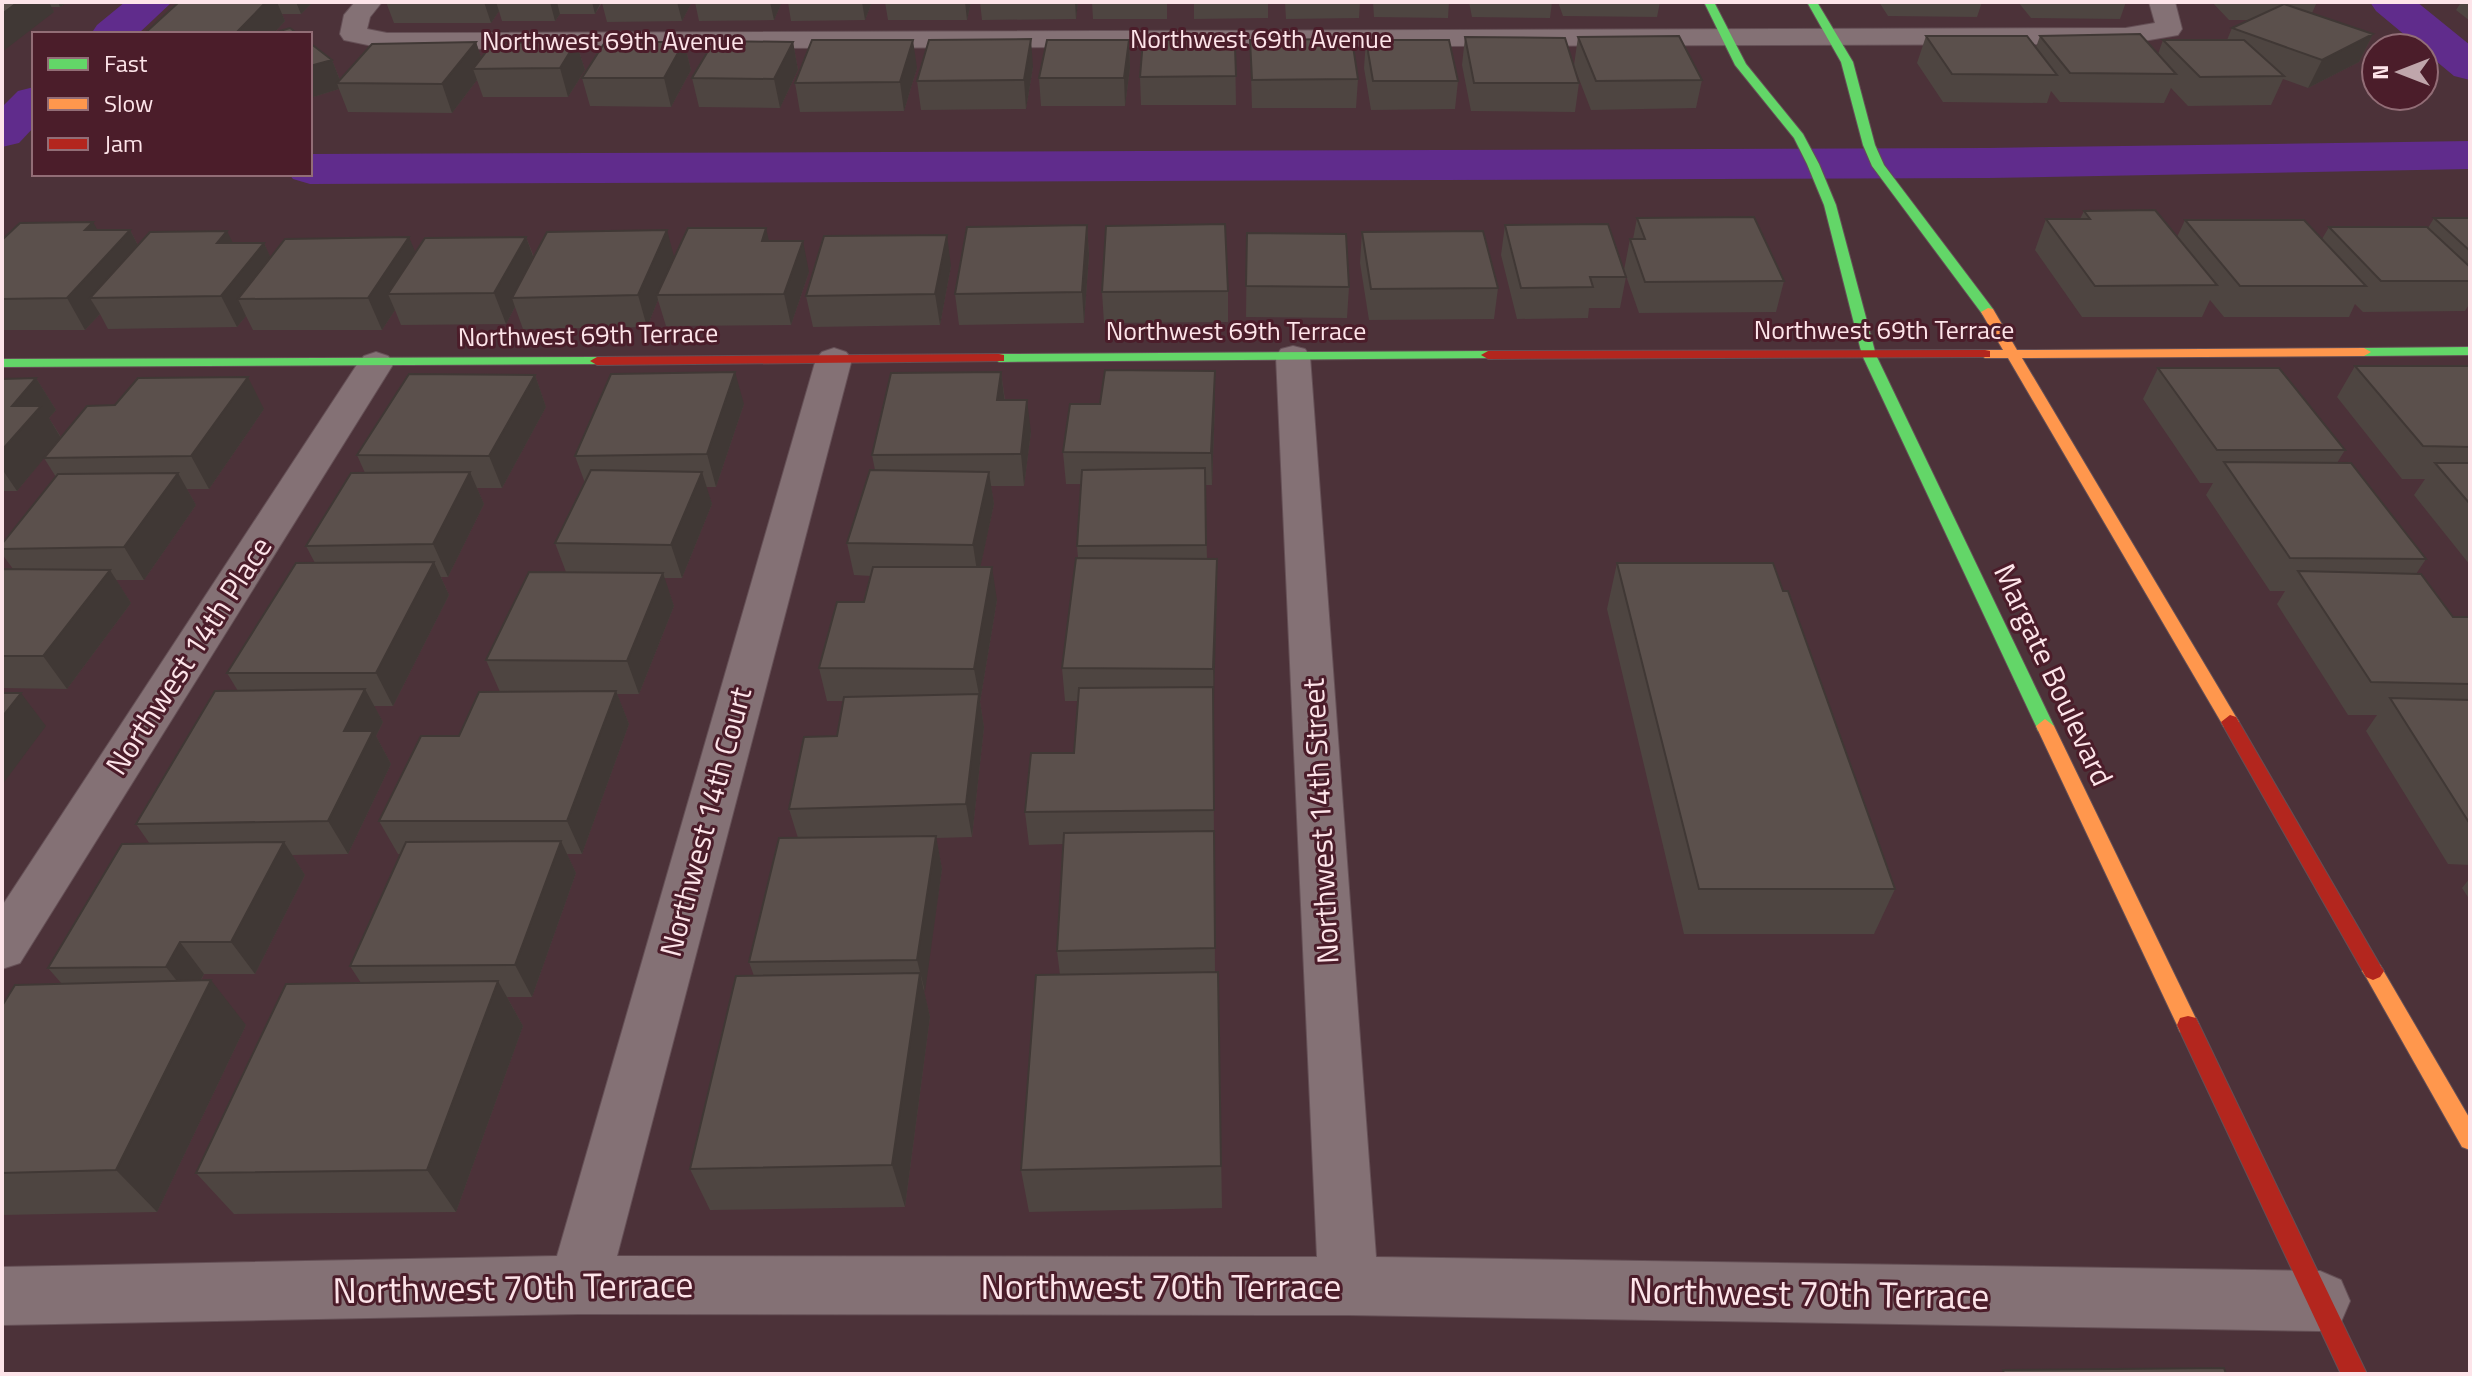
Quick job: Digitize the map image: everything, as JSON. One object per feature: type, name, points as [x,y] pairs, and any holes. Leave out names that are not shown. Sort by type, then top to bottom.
[{"type":"street","name":"Northwest 69th Avenue","points":[[369,2],[357,15],[353,34],[387,41],[2126,36],[2169,29],[2166,7],[2162,2]]},
{"type":"street","name":"Margate Boulevard","points":[[1709,2],[1741,65],[1803,144],[1822,184],[1869,355],[2354,1374]]},
{"type":"street","points":[[1812,2],[1847,62],[1869,145],[1890,185],[1978,295],[2218,700],[2470,1140]]},
{"type":"street","name":"Northwest 69th Terrace","points":[[2,363],[1293,356],[2015,357],[2470,351]]},
{"type":"street","name":"Northwest 14th Street","points":[[1293,356],[1348,1286]]},
{"type":"street","name":"Northwest 14th Court","points":[[579,1285],[834,359]]},
{"type":"street","name":"Northwest 14th Place","points":[[2,948],[376,363]]},
{"type":"street","name":"Northwest 70th Terrace","points":[[2,1296],[579,1285],[1348,1286],[2320,1301]]},
{"type":"building","points":[[2,2],[18,2],[2,14]]},
{"type":"building","points":[[179,2],[266,2],[237,32],[146,32]]},
{"type":"building","points":[[2284,4],[2367,32],[2360,32],[2360,41],[2322,60],[2232,28]]},
{"type":"building","points":[[2140,34],[2176,74],[2070,73],[2040,36]]},
{"type":"building","points":[[1679,36],[1702,80],[1596,81],[1578,37]]},
{"type":"building","points":[[1926,36],[2027,36],[2057,75],[1952,74]]},
{"type":"building","points":[[1465,37],[1565,38],[1579,83],[1474,83]]},
{"type":"building","points":[[1031,39],[1024,80],[917,81],[929,40]]},
{"type":"building","points":[[1352,39],[1358,79],[1252,80],[1250,40]]},
{"type":"building","points":[[812,40],[913,40],[900,82],[795,83]]},
{"type":"building","points":[[1047,40],[1129,40],[1124,78],[1039,78]]},
{"type":"building","points":[[1143,40],[1200,40],[1200,47],[1235,47],[1236,76],[1140,77]]},
{"type":"building","points":[[1366,40],[1449,40],[1458,81],[1373,81]]},
{"type":"building","points":[[2163,40],[2244,40],[2284,76],[2200,77]]},
{"type":"building","points":[[714,41],[793,42],[774,79],[692,78]]},
{"type":"building","points":[[476,42],[442,84],[337,83],[372,44]]},
{"type":"building","points":[[576,42],[560,68],[473,69],[493,43]]},
{"type":"building","points":[[605,42],[684,42],[664,78],[582,78]]},
{"type":"building","points":[[312,45],[332,60],[312,65]]},
{"type":"building","points":[[2155,210],[2217,285],[2095,286],[2046,219],[2090,219],[2084,211]]},
{"type":"building","points":[[1754,217],[1784,281],[1645,282],[1630,239],[1645,239],[1637,218]]},
{"type":"building","points":[[2434,218],[2470,218],[2470,251]]},
{"type":"building","points":[[2185,220],[2304,220],[2366,286],[2240,286]]},
{"type":"building","points":[[93,222],[85,230],[130,230],[67,298],[2,299],[2,240],[20,223]]},
{"type":"building","points":[[1225,224],[1228,291],[1102,292],[1106,226]]},
{"type":"building","points":[[1608,224],[1626,277],[1590,277],[1593,287],[1521,288],[1505,225]]},
{"type":"building","points":[[1087,225],[1082,292],[955,294],[967,227]]},
{"type":"building","points":[[2329,227],[2427,227],[2470,267],[2470,281],[2381,281]]},
{"type":"building","points":[[688,228],[766,228],[762,241],[803,241],[784,294],[657,295]]},
{"type":"building","points":[[667,230],[638,295],[512,298],[547,232]]},
{"type":"building","points":[[227,231],[217,243],[264,243],[221,296],[90,298],[150,232]]},
{"type":"building","points":[[1483,231],[1498,288],[1371,289],[1362,232]]},
{"type":"building","points":[[1247,233],[1346,234],[1349,287],[1246,286]]},
{"type":"building","points":[[947,235],[935,294],[806,296],[824,236]]},
{"type":"building","points":[[409,237],[368,298],[238,299],[285,239]]},
{"type":"building","points":[[526,237],[494,293],[388,294],[425,238]]},
{"type":"building","points":[[2355,366],[2470,366],[2470,447],[2423,446]]},
{"type":"building","points":[[2158,368],[2279,368],[2345,450],[2217,450]]},
{"type":"building","points":[[1105,370],[1215,371],[1211,453],[1063,452],[1070,404],[1100,404]]},
{"type":"building","points":[[735,372],[707,454],[575,456],[611,374]]},
{"type":"building","points":[[1001,372],[997,400],[1027,400],[1021,454],[872,455],[891,373]]},
{"type":"building","points":[[409,374],[535,375],[489,456],[357,455]]},
{"type":"building","points":[[248,377],[191,456],[44,458],[87,406],[115,405],[138,378]]},
{"type":"building","points":[[36,378],[12,406],[41,406],[2,450],[2,379]]},
{"type":"building","points":[[2224,462],[2351,463],[2426,559],[2290,558]]},
{"type":"building","points":[[2435,463],[2470,463],[2470,504]]},
{"type":"building","points":[[1205,468],[1206,545],[1077,546],[1082,470]]},
{"type":"building","points":[[591,470],[702,472],[671,545],[555,543]]},
{"type":"building","points":[[870,470],[989,472],[973,545],[847,543]]},
{"type":"building","points":[[470,472],[433,544],[306,546],[351,473]]},
{"type":"building","points":[[178,473],[124,547],[2,549],[2,544],[58,474]]},
{"type":"building","points":[[1076,558],[1217,559],[1213,669],[1062,668]]},
{"type":"building","points":[[434,562],[376,673],[227,673],[296,563]]},
{"type":"building","points":[[1617,563],[1773,563],[1783,591],[1788,591],[1895,889],[1699,889]]},
{"type":"building","points":[[873,567],[992,567],[974,669],[819,668],[837,602],[864,602]]},
{"type":"building","points":[[2,569],[110,570],[43,656],[2,656]]},
{"type":"building","points":[[2298,571],[2421,574],[2453,617],[2470,617],[2470,684],[2371,682]]},
{"type":"building","points":[[529,572],[663,573],[627,661],[486,660]]},
{"type":"building","points":[[1213,687],[1214,810],[1025,812],[1031,753],[1074,753],[1079,688]]},
{"type":"building","points":[[365,689],[344,731],[373,731],[328,821],[136,824],[215,691]]},
{"type":"building","points":[[616,691],[567,821],[379,821],[421,736],[459,736],[479,692]]},
{"type":"building","points":[[2,693],[21,693],[2,717]]},
{"type":"building","points":[[979,694],[966,804],[789,809],[804,737],[837,736],[844,697]]},
{"type":"building","points":[[2390,698],[2470,700],[2470,824]]},
{"type":"building","points":[[1214,831],[1215,948],[1057,951],[1064,833]]},
{"type":"building","points":[[936,836],[917,960],[749,962],[779,838]]},
{"type":"building","points":[[561,841],[515,965],[350,966],[406,842]]},
{"type":"building","points":[[284,842],[231,942],[180,942],[166,967],[48,968],[122,844]]},
{"type":"building","points":[[1218,972],[1221,1166],[1021,1170],[1036,975]]},
{"type":"building","points":[[920,973],[892,1165],[690,1169],[736,976]]},
{"type":"building","points":[[211,980],[116,1170],[2,1173],[2,1006],[15,985]]},
{"type":"building","points":[[498,981],[427,1170],[196,1173],[286,984]]},
{"type":"building","points":[[2224,1368],[2226,1374],[2004,1374],[2003,1370]]},
{"type":"waterway","points":[[114,32],[151,2]]},
{"type":"waterway","points":[[2391,2],[2470,67]]},
{"type":"waterway","points":[[2,133],[32,103]]},
{"type":"waterway","points":[[312,169],[1988,163],[2470,155]]},
{"type":"traffic: fast","points":[[1709,2],[1741,65],[1799,137],[1813,164],[1830,205],[1869,355],[2045,726]]},
{"type":"traffic: fast","points":[[1812,2],[1847,62],[1869,145],[1878,166],[1988,312]]},
{"type":"traffic: fast","points":[[2364,352],[2470,351]]},
{"type":"traffic: fast","points":[[999,358],[1488,355]]},
{"type":"traffic: fast","points":[[2,363],[597,361]]},
{"type":"traffic: slow","points":[[1988,312],[2230,722]]},
{"type":"traffic: slow","points":[[1985,354],[2364,352]]},
{"type":"traffic: slow","points":[[2045,726],[2188,1025]]},
{"type":"traffic: slow","points":[[2373,971],[2470,1140]]},
{"type":"traffic: jam","points":[[1488,355],[1985,354]]},
{"type":"traffic: jam","points":[[597,361],[999,358]]},
{"type":"traffic: jam","points":[[2230,722],[2373,971]]},
{"type":"traffic: jam","points":[[2188,1025],[2354,1374]]}]
